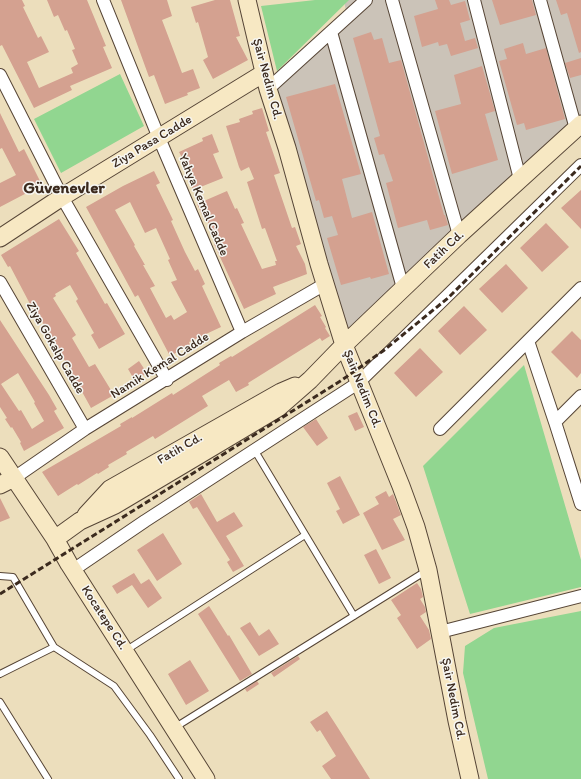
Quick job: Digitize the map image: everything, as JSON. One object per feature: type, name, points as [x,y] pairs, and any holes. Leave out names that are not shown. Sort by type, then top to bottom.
[{"type":"street","name":"Yahya Kemal Cadde","points":[[103,0],[159,138],[242,332]]},
{"type":"street","name":"Şair Nedim Cd.","points":[[247,0],[266,81],[344,345],[416,527],[428,570],[457,721],[470,779]]},
{"type":"street","points":[[266,81],[330,32],[366,0]]},
{"type":"street","points":[[392,0],[459,235]]},
{"type":"street","points":[[474,0],[520,179]]},
{"type":"street","points":[[540,0],[578,126]]},
{"type":"street","points":[[330,32],[403,288]]},
{"type":"street","points":[[0,75],[62,197],[167,380]]},
{"type":"street","name":"Ziya Pasa Cadde","points":[[0,238],[62,197],[159,138],[266,81]]},
{"type":"street","name":"Fatih Cd.","points":[[55,539],[80,521],[110,489],[281,392],[310,380],[403,288],[578,126]]},
{"type":"street","points":[[73,570],[145,521],[358,383],[581,165]]},
{"type":"street","name":"Ziya Gokalp Cadde","points":[[0,282],[85,429]]},
{"type":"street","name":"Namik Kemal Cadde","points":[[7,482],[85,429],[167,380],[242,332],[325,284]]},
{"type":"street","points":[[440,429],[581,288]]},
{"type":"street","points":[[528,341],[579,490],[581,504]]},
{"type":"street","points":[[555,422],[581,396]]},
{"type":"street","name":"Kocatepe Cd.","points":[[0,457],[7,482],[55,539],[73,570],[206,779]]},
{"type":"street","points":[[440,632],[581,596]]},
{"type":"lane","points":[[254,451],[354,616]]},
{"type":"lane","points":[[125,651],[305,535]]},
{"type":"lane","points":[[174,728],[428,570]]},
{"type":"lane","points":[[0,576],[13,577],[54,647],[114,686],[150,735],[179,779]]},
{"type":"lane","points":[[0,674],[54,647]]},
{"type":"lane","points":[[0,702],[48,779]]},
{"type":"shaded area","points":[[344,0],[581,0],[581,124],[344,345],[268,89],[347,18]]},
{"type":"green space","points":[[315,0],[349,0],[277,71],[261,6]]},
{"type":"green space","points":[[120,74],[144,126],[61,173],[34,119]]},
{"type":"green space","points":[[524,365],[581,560],[581,587],[470,614],[423,466]]},
{"type":"green space","points":[[581,611],[581,779],[488,779],[463,673],[465,646],[494,628]]},
{"type":"building","points":[[0,0],[22,0],[25,6],[23,7],[38,38],[41,36],[49,52],[27,62],[39,88],[73,73],[71,68],[78,64],[72,50],[75,49],[67,30],[65,31],[58,15],[54,17],[47,0],[87,0],[106,46],[103,47],[112,68],[70,86],[72,90],[34,108],[2,45],[0,46]]},
{"type":"building","points":[[121,0],[167,0],[172,16],[162,20],[182,73],[193,69],[200,88],[187,93],[188,95],[165,104],[154,75],[149,77]]},
{"type":"building","points":[[215,0],[230,0],[240,36],[236,37],[248,60],[213,79],[203,60],[208,57],[198,22],[196,23],[191,7]]},
{"type":"building","points":[[435,0],[449,0],[451,5],[465,1],[470,20],[460,23],[465,41],[475,38],[478,48],[451,56],[447,44],[439,46],[438,42],[422,47],[414,16],[438,9]]},
{"type":"building","points":[[492,0],[532,0],[536,15],[500,25]]},
{"type":"building","points":[[556,0],[581,0],[581,52],[579,53],[567,13],[561,15]]},
{"type":"building","points":[[371,32],[374,40],[382,38],[389,63],[401,60],[448,225],[430,230],[427,220],[398,228],[386,183],[393,181],[384,154],[379,155],[374,138],[380,136],[353,38]]},
{"type":"building","points":[[523,43],[526,54],[546,48],[565,119],[526,130],[524,123],[517,125],[499,61],[507,59],[504,49]]},
{"type":"building","points":[[581,58],[581,75],[570,78],[565,63]]},
{"type":"building","points":[[482,66],[495,111],[485,114],[498,160],[452,174],[435,111],[461,104],[454,75]]},
{"type":"building","points":[[335,84],[361,174],[342,179],[352,218],[372,212],[389,274],[371,279],[370,277],[341,285],[327,238],[338,235],[332,216],[324,218],[319,200],[316,201],[286,97]]},
{"type":"building","points":[[262,108],[269,131],[266,132],[280,173],[274,175],[292,228],[295,227],[301,244],[296,246],[305,264],[307,274],[273,287],[276,294],[244,309],[214,244],[217,243],[206,218],[204,219],[197,204],[227,191],[235,209],[237,208],[244,223],[241,224],[262,269],[276,265],[275,261],[277,261],[265,228],[262,229],[247,182],[254,179],[249,167],[241,171],[226,126],[240,122],[239,119],[253,114],[252,111]]},
{"type":"building","points":[[0,113],[19,152],[24,149],[42,185],[0,207],[0,183],[16,175],[2,148],[0,149]]},
{"type":"building","points":[[212,134],[219,152],[213,154],[223,178],[193,190],[187,171],[183,164],[185,163],[179,152],[203,141],[202,138]]},
{"type":"building","points":[[154,171],[160,183],[156,185],[173,220],[171,221],[195,271],[198,269],[205,284],[202,286],[221,327],[189,342],[190,345],[170,356],[138,295],[135,297],[86,207],[123,186]],"holes":[[[130,202],[145,233],[156,228],[170,259],[168,260],[177,280],[171,282],[187,312],[174,320],[171,315],[166,318],[150,288],[155,286],[143,265],[145,265],[134,246],[135,245],[115,210]]]},
{"type":"building","points":[[581,190],[581,229],[561,208]]},
{"type":"building","points":[[59,219],[79,251],[76,253],[105,304],[107,303],[125,334],[99,349],[91,335],[94,333],[76,301],[78,299],[70,285],[55,294],[56,296],[53,298],[76,335],[72,338],[89,367],[95,364],[114,395],[91,408],[54,341],[41,320],[39,321],[10,266],[8,267],[1,255]]},
{"type":"building","points":[[546,223],[569,247],[542,272],[520,248]]},
{"type":"building","points":[[506,264],[528,288],[502,313],[479,289]]},
{"type":"building","points":[[315,305],[322,316],[320,317],[330,336],[322,341],[320,338],[236,392],[229,380],[202,396],[208,406],[155,439],[153,436],[126,452],[127,454],[108,465],[109,467],[58,496],[42,472],[121,426],[120,424],[172,393],[173,395],[220,365],[219,363],[231,356],[232,357]]},
{"type":"building","points":[[464,306],[487,330],[460,355],[438,331]]},
{"type":"building","points":[[0,320],[49,395],[57,409],[54,411],[64,428],[24,451],[20,443],[21,442],[5,419],[7,418],[0,407]],"holes":[[[18,373],[35,402],[34,403],[44,421],[32,429],[21,410],[19,411],[1,384]]]},
{"type":"building","points":[[572,331],[581,340],[581,373],[577,378],[551,352]]},
{"type":"building","points":[[420,348],[443,372],[416,397],[394,373]]},
{"type":"building","points":[[139,361],[147,373],[135,381],[128,369]]},
{"type":"building","points":[[357,412],[364,427],[355,431],[348,416]]},
{"type":"building","points":[[316,419],[328,438],[317,446],[303,427]]},
{"type":"building","points":[[340,476],[360,515],[343,524],[336,511],[340,509],[327,483]]},
{"type":"building","points":[[386,491],[389,497],[393,494],[401,515],[393,519],[405,540],[382,550],[363,513],[379,504],[375,497]]},
{"type":"building","points":[[201,494],[217,522],[234,512],[243,526],[226,536],[244,566],[233,572],[227,562],[230,560],[197,507],[193,509],[189,502]]},
{"type":"building","points":[[0,498],[10,518],[0,522]]},
{"type":"building","points":[[163,533],[182,564],[157,581],[137,550]]},
{"type":"building","points":[[376,549],[391,578],[379,584],[364,555]]},
{"type":"building","points":[[134,573],[141,584],[149,579],[162,598],[148,608],[132,585],[117,594],[112,586]]},
{"type":"building","points":[[417,583],[421,589],[423,597],[420,599],[426,612],[420,616],[429,630],[431,639],[417,649],[397,618],[401,615],[391,600]]},
{"type":"building","points":[[209,606],[228,636],[229,635],[252,674],[240,681],[198,614]]},
{"type":"building","points":[[250,622],[259,636],[269,629],[279,644],[259,656],[240,628]]},
{"type":"building","points":[[298,656],[300,659],[274,677],[271,673]]},
{"type":"building","points":[[190,660],[209,691],[186,705],[168,674]]},
{"type":"building","points":[[257,681],[259,684],[247,692],[245,689]]},
{"type":"building","points":[[327,711],[370,779],[331,779],[322,766],[336,756],[320,730],[317,732],[310,722]]},
{"type":"railway","points":[[0,594],[342,380],[383,351],[448,298],[581,166]]},
{"type":"district","name":"Güvenevler","points":[[64,189]]}]
